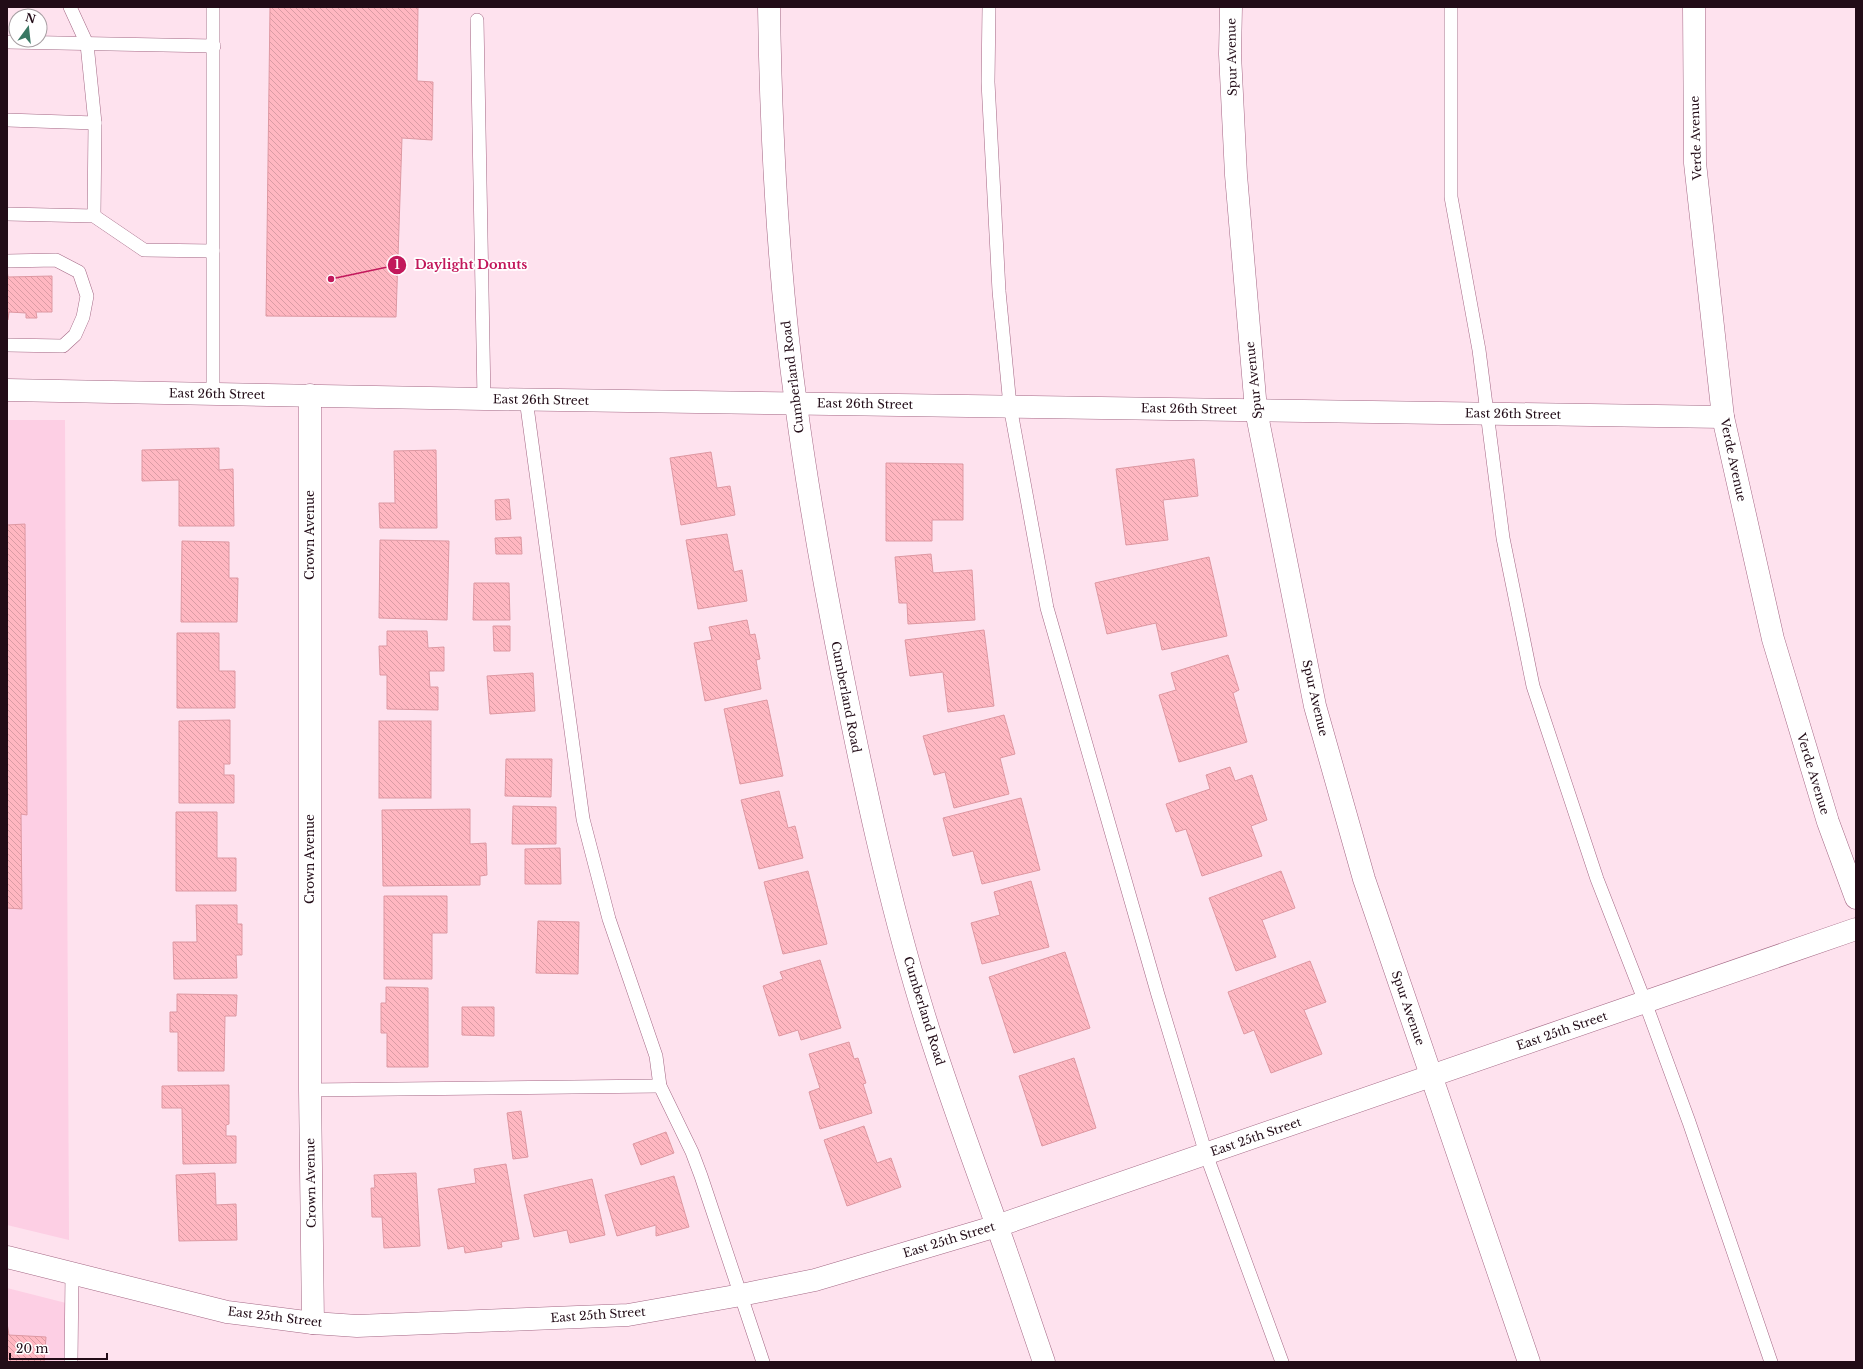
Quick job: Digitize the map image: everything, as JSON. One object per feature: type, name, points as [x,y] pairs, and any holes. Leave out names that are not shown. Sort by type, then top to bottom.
[{"type":"street","name":"Cumberland Road","points":[[769,7],[770,79],[781,272],[795,403],[820,564],[862,774],[889,889],[920,1004],[954,1111],[997,1226],[1044,1362]]},
{"type":"street","name":"Spur Avenue","points":[[1231,7],[1230,54],[1236,174],[1256,410],[1315,706],[1364,879],[1529,1362]]},
{"type":"street","name":"Verde Avenue","points":[[1694,7],[1696,163],[1723,417],[1773,639],[1828,822],[1856,898]]},
{"type":"street","name":"East 26th Street","points":[[7,390],[484,399],[1723,417]]},
{"type":"street","name":"Crown Avenue","points":[[310,395],[310,1090],[313,1323]]},
{"type":"street","name":"East 25th Street","points":[[7,1257],[227,1312],[313,1323],[357,1326],[628,1315],[741,1295],[815,1280],[997,1226],[1856,929]]},
{"type":"lane","points":[[70,7],[87,44],[95,123],[94,216]]},
{"type":"lane","points":[[213,7],[213,394]]},
{"type":"lane","points":[[989,7],[988,98],[999,290],[1010,406],[1047,608],[1158,996],[1206,1154],[1282,1362]]},
{"type":"lane","points":[[1451,7],[1451,197],[1479,350],[1503,538],[1533,686],[1597,879],[1645,1002],[1689,1122],[1771,1362]]},
{"type":"lane","points":[[477,20],[484,399]]},
{"type":"lane","points":[[7,42],[214,46]]},
{"type":"lane","points":[[7,120],[95,123]]},
{"type":"lane","points":[[7,214],[94,216],[144,250],[213,251]]},
{"type":"lane","points":[[7,261],[56,260],[79,272],[87,296],[83,317],[75,335],[62,346],[7,345]]},
{"type":"lane","points":[[526,399],[583,819],[609,919],[656,1056],[660,1086],[694,1158],[763,1362]]},
{"type":"lane","points":[[310,1090],[660,1086]]},
{"type":"lane","points":[[71,1362],[72,1273]]},
{"type":"shaded area","points":[[7,420],[65,420],[69,1240],[7,1225]]},
{"type":"shaded area","points":[[7,1288],[66,1303],[66,1362],[7,1362]]},
{"type":"building","points":[[270,7],[418,7],[417,81],[433,82],[432,140],[402,138],[396,317],[266,316]]},
{"type":"building","points":[[7,270],[8,277],[52,276],[52,312],[36,312],[37,318],[26,318],[26,313],[9,312],[7,320]]},
{"type":"building","points":[[219,448],[219,470],[233,469],[234,526],[179,526],[179,480],[142,481],[142,450]]},
{"type":"building","points":[[436,450],[437,528],[380,528],[379,503],[395,503],[394,451]]},
{"type":"building","points":[[711,452],[717,488],[730,486],[735,515],[681,525],[670,458]]},
{"type":"building","points":[[1194,459],[1198,496],[1163,500],[1168,540],[1126,545],[1116,469]]},
{"type":"building","points":[[886,463],[963,464],[963,520],[932,520],[932,541],[886,541]]},
{"type":"building","points":[[509,499],[511,519],[496,520],[495,500]]},
{"type":"building","points":[[25,524],[27,815],[21,814],[22,909],[7,908],[7,525]]},
{"type":"building","points":[[727,534],[734,572],[742,570],[747,601],[698,609],[686,540]]},
{"type":"building","points":[[521,537],[522,554],[496,554],[495,538]]},
{"type":"building","points":[[380,540],[449,541],[447,620],[379,618]]},
{"type":"building","points":[[182,541],[229,542],[229,578],[238,578],[237,622],[181,622]]},
{"type":"building","points":[[931,554],[933,573],[972,570],[975,620],[908,624],[907,603],[899,603],[895,557]]},
{"type":"building","points":[[1209,557],[1227,636],[1162,650],[1156,623],[1107,634],[1095,583]]},
{"type":"building","points":[[474,583],[509,583],[510,620],[473,620]]},
{"type":"building","points":[[747,620],[750,635],[755,634],[760,659],[756,660],[761,689],[705,701],[694,643],[712,640],[709,627]]},
{"type":"building","points":[[493,626],[510,626],[510,651],[494,651]]},
{"type":"building","points":[[984,630],[994,706],[948,712],[943,672],[910,676],[905,640]]},
{"type":"building","points":[[387,631],[427,631],[428,648],[444,647],[444,671],[429,671],[430,687],[438,687],[438,710],[387,709],[387,675],[380,675],[379,646],[387,646]]},
{"type":"building","points":[[177,633],[219,633],[219,671],[235,671],[235,708],[177,708]]},
{"type":"building","points":[[1228,655],[1239,690],[1233,693],[1247,742],[1179,762],[1159,695],[1176,690],[1171,673]]},
{"type":"building","points":[[533,673],[535,711],[490,714],[487,676]]},
{"type":"building","points":[[767,700],[783,776],[740,784],[724,709]]},
{"type":"building","points":[[1004,715],[1015,754],[1000,758],[1009,794],[954,808],[945,772],[934,775],[923,736]]},
{"type":"building","points":[[230,720],[230,764],[224,764],[224,775],[234,775],[234,803],[179,803],[179,721]]},
{"type":"building","points":[[379,721],[431,721],[431,798],[379,798]]},
{"type":"building","points":[[506,759],[552,759],[551,797],[505,796]]},
{"type":"building","points":[[1230,767],[1235,781],[1252,775],[1267,820],[1251,826],[1262,856],[1202,876],[1186,829],[1176,832],[1166,804],[1210,789],[1206,775]]},
{"type":"building","points":[[779,791],[788,828],[795,826],[803,858],[759,869],[741,800]]},
{"type":"building","points":[[1021,798],[1040,870],[982,884],[973,851],[953,856],[943,818]]},
{"type":"building","points":[[513,806],[556,807],[556,844],[512,844]]},
{"type":"building","points":[[470,809],[470,844],[486,843],[487,875],[480,876],[480,885],[383,886],[382,810]]},
{"type":"building","points":[[176,812],[217,812],[217,858],[236,858],[236,891],[176,891]]},
{"type":"building","points":[[560,848],[561,884],[525,884],[525,849]]},
{"type":"building","points":[[808,871],[827,944],[783,954],[764,882]]},
{"type":"building","points":[[1281,871],[1295,908],[1262,920],[1276,957],[1236,971],[1209,898]]},
{"type":"building","points":[[1031,881],[1049,947],[982,964],[971,923],[1000,915],[994,892]]},
{"type":"building","points":[[384,896],[447,896],[447,933],[432,933],[432,979],[384,979]]},
{"type":"building","points":[[196,905],[237,905],[237,924],[242,924],[242,955],[236,955],[237,978],[174,979],[173,942],[197,942]]},
{"type":"building","points":[[538,921],[579,922],[578,974],[536,973]]},
{"type":"building","points":[[1065,952],[1090,1028],[1014,1053],[989,977]]},
{"type":"building","points":[[820,960],[841,1028],[801,1040],[798,1030],[779,1036],[763,986],[783,979],[780,972]]},
{"type":"building","points":[[1310,961],[1326,1002],[1304,1010],[1322,1054],[1271,1073],[1254,1030],[1244,1034],[1228,992]]},
{"type":"building","points":[[386,987],[428,988],[428,1067],[387,1067],[387,1033],[381,1033],[381,1003],[386,1003]]},
{"type":"building","points":[[177,994],[237,995],[236,1016],[225,1016],[224,1071],[178,1071],[178,1032],[170,1032],[170,1012],[177,1012]]},
{"type":"building","points":[[462,1007],[494,1007],[494,1036],[462,1035]]},
{"type":"building","points":[[849,1042],[854,1059],[858,1058],[866,1083],[863,1084],[872,1113],[820,1129],[809,1092],[820,1088],[809,1054]]},
{"type":"building","points":[[1074,1058],[1096,1128],[1042,1146],[1019,1076]]},
{"type":"building","points":[[229,1085],[229,1124],[226,1125],[226,1136],[236,1136],[236,1163],[183,1164],[182,1108],[162,1108],[162,1086]]},
{"type":"building","points":[[521,1111],[528,1157],[513,1159],[507,1113]]},
{"type":"building","points":[[864,1126],[877,1163],[891,1158],[901,1187],[847,1206],[824,1140]]},
{"type":"building","points":[[666,1132],[674,1153],[641,1165],[633,1144]]},
{"type":"building","points":[[506,1164],[519,1239],[501,1242],[502,1247],[465,1253],[464,1246],[448,1249],[438,1189],[476,1183],[474,1169]]},
{"type":"building","points":[[215,1173],[216,1205],[236,1204],[237,1240],[179,1241],[176,1175]]},
{"type":"building","points":[[416,1173],[420,1246],[384,1248],[382,1217],[372,1217],[371,1188],[375,1188],[374,1175]]},
{"type":"building","points":[[674,1176],[689,1227],[656,1236],[656,1225],[617,1236],[605,1195]]},
{"type":"building","points":[[592,1179],[605,1235],[570,1243],[567,1230],[534,1237],[524,1195]]},
{"type":"building","points":[[7,1323],[9,1335],[46,1337],[44,1362],[7,1362]]},
{"type":"place","name":"Daylight Donuts","points":[[331,279]]}]
